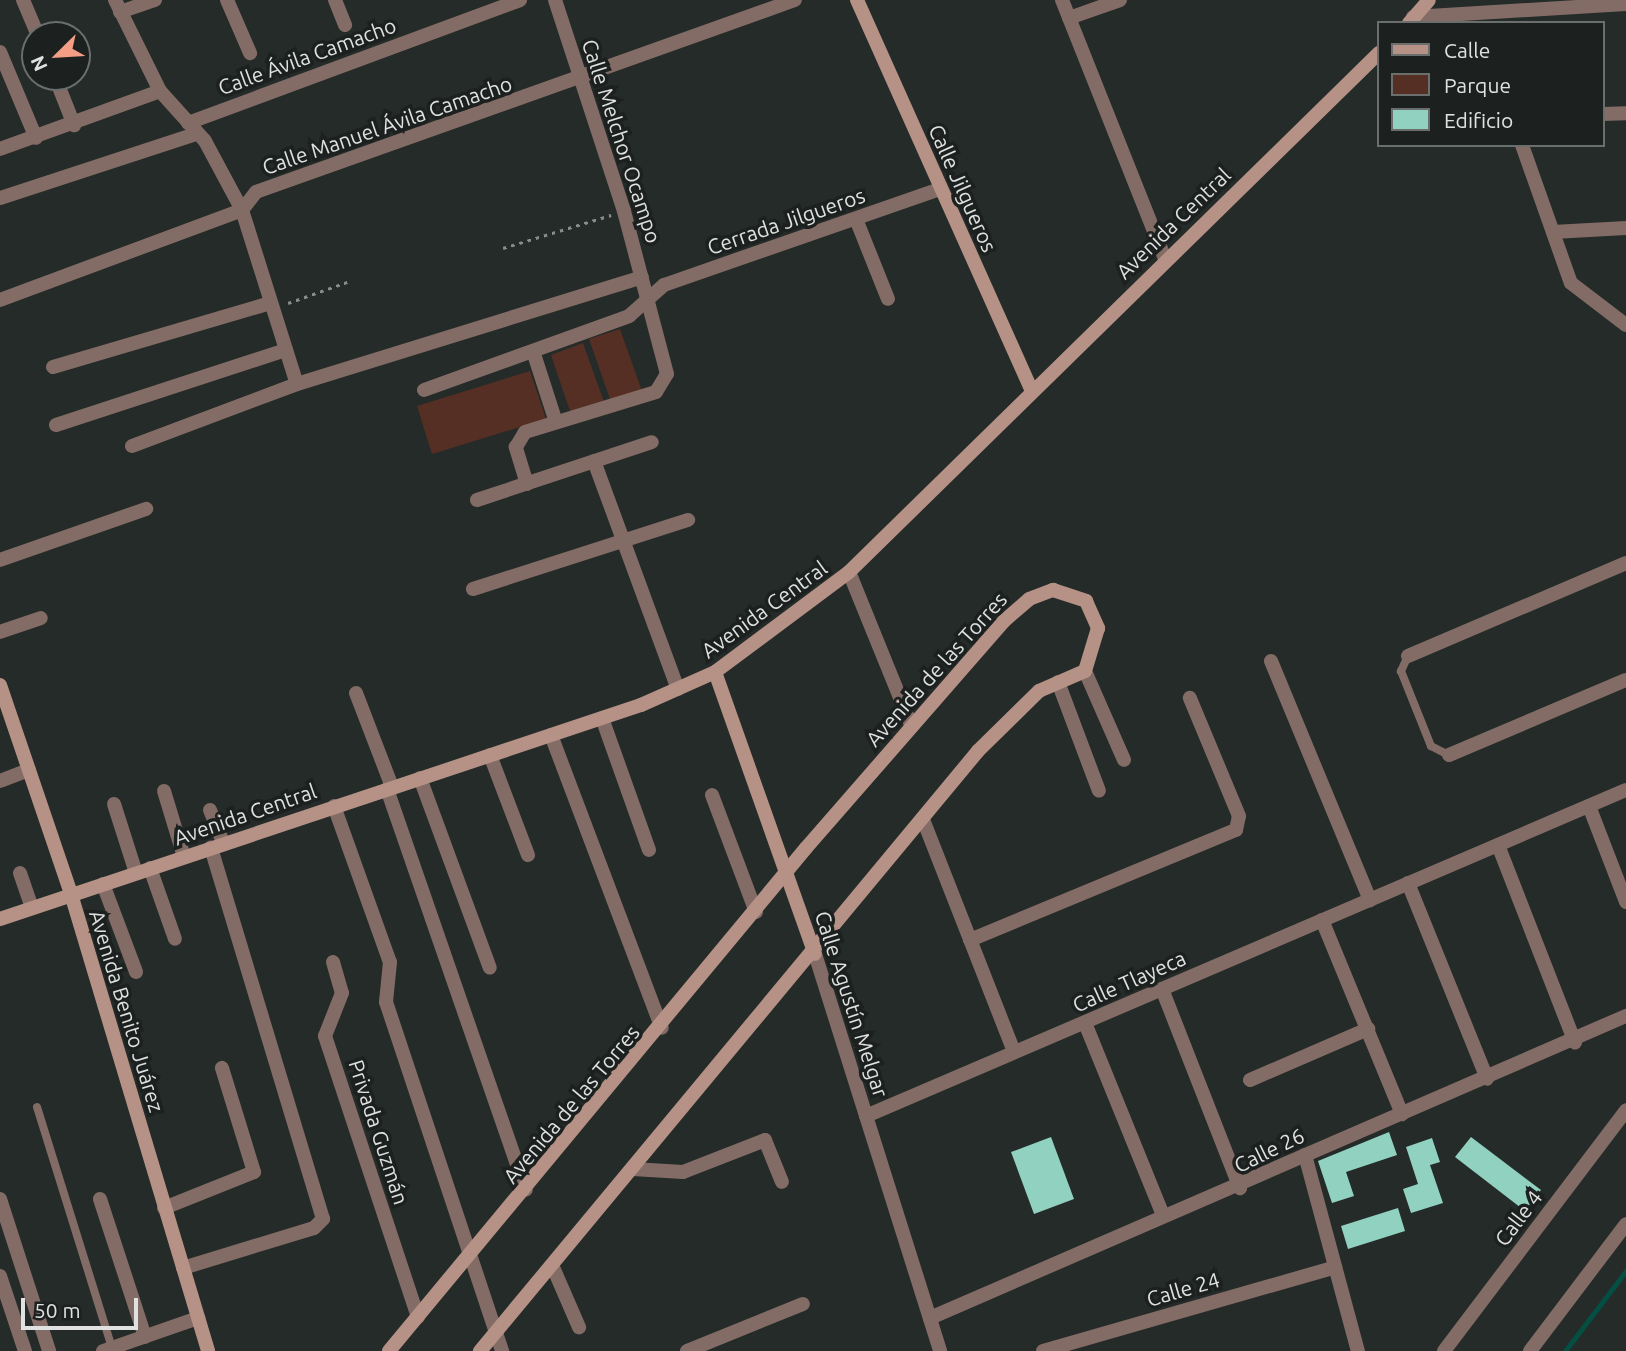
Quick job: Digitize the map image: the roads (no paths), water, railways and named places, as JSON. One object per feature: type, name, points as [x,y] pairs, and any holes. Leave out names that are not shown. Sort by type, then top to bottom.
[{"type":"main road","name":"Calle Jilgueros","points":[[857,0],[939,189],[1032,392]]},
{"type":"main road","points":[[1411,20],[1429,0]]},
{"type":"main road","name":"Avenida Central","points":[[0,919],[601,718],[715,672],[849,572],[1165,259],[1378,54]]},
{"type":"main road","name":"Avenida de las Torres","points":[[389,1351],[662,1028],[911,725],[1004,621],[1029,598],[1053,590],[1069,590],[1092,611],[1098,628],[1085,671]]},
{"type":"main road","points":[[481,1351],[1024,702],[1058,682],[1085,671]]},
{"type":"main road","name":"Calle Agustín Melgar","points":[[715,672],[815,954]]},
{"type":"main road","name":"Avenida Benito Juárez","points":[[0,687],[71,894],[208,1351]]},
{"type":"street","points":[[23,0],[32,21]]},
{"type":"street","points":[[155,0],[118,6],[160,91],[192,128],[242,211],[297,384]]},
{"type":"street","points":[[227,0],[250,53]]},
{"type":"street","points":[[335,0],[345,25]]},
{"type":"street","name":"Calle Ávila Camacho","points":[[0,198],[192,128],[520,0]]},
{"type":"street","name":"Calle Melchor Ocampo","points":[[555,0],[624,211],[648,295],[665,382],[656,392],[556,422]]},
{"type":"street","name":"Calle Manuel Ávila Camacho","points":[[0,300],[242,211],[257,192],[580,80],[795,0]]},
{"type":"street","points":[[1062,0],[1165,259]]},
{"type":"street","points":[[1069,18],[1120,0]]},
{"type":"street","points":[[1411,20],[1477,18],[1626,4]]},
{"type":"street","points":[[0,52],[36,138]]},
{"type":"street","points":[[61,91],[74,125]]},
{"type":"street","points":[[0,149],[74,125],[160,91]]},
{"type":"street","points":[[1605,114],[1626,113]]},
{"type":"street","points":[[1523,147],[1572,283],[1626,325]]},
{"type":"street","name":"Cerrada Jilgueros","points":[[648,295],[939,189]]},
{"type":"street","points":[[856,219],[888,299]]},
{"type":"street","points":[[1553,232],[1626,228]]},
{"type":"street","points":[[132,446],[297,384],[642,277]]},
{"type":"street","points":[[424,390],[534,354],[629,316],[648,295]]},
{"type":"street","points":[[53,367],[271,306]]},
{"type":"street","points":[[55,425],[286,350]]},
{"type":"street","points":[[527,484],[517,439],[556,422],[534,354]]},
{"type":"street","points":[[477,500],[652,442]]},
{"type":"street","points":[[594,461],[678,689]]},
{"type":"street","points":[[0,560],[146,509]]},
{"type":"street","points":[[473,589],[624,543],[688,520]]},
{"type":"street","points":[[1408,656],[1626,563]]},
{"type":"street","points":[[849,572],[911,725]]},
{"type":"street","points":[[0,632],[41,618]]},
{"type":"street","points":[[1271,662],[1370,900]]},
{"type":"street","points":[[1085,671],[1124,760]]},
{"type":"street","points":[[1449,755],[1626,680]]},
{"type":"street","points":[[1058,682],[1099,791]]},
{"type":"street","points":[[356,693],[526,1190]]},
{"type":"street","points":[[970,940],[1240,826],[1190,698]]},
{"type":"street","points":[[601,718],[649,850]]},
{"type":"street","points":[[551,735],[662,1028]]},
{"type":"street","points":[[490,755],[528,855]]},
{"type":"street","points":[[0,780],[29,770]]},
{"type":"street","points":[[420,778],[490,968]]},
{"type":"street","name":"Calle Tlayeca","points":[[866,1116],[1626,790]]},
{"type":"street","points":[[164,791],[184,856]]},
{"type":"street","points":[[712,795],[756,912]]},
{"type":"street","points":[[114,804],[136,873]]},
{"type":"street","points":[[334,806],[390,962],[386,1002],[473,1252],[502,1351]]},
{"type":"street","points":[[1589,806],[1626,902]]},
{"type":"street","points":[[183,1268],[314,1228],[323,1219],[217,846],[210,810]]},
{"type":"street","points":[[924,822],[1014,1052]]},
{"type":"street","points":[[1498,845],[1575,1042]]},
{"type":"street","points":[[150,868],[175,939]]},
{"type":"street","points":[[20,873],[32,908]]},
{"type":"street","points":[[1408,883],[1487,1079]]},
{"type":"street","points":[[103,884],[135,972]]},
{"type":"street","points":[[1322,920],[1402,1114]]},
{"type":"street","name":"Calle Agustín Melgar","points":[[815,954],[940,1351]]},
{"type":"street","name":"Privada Guzmán","points":[[333,962],[342,993],[326,1035],[418,1317]]},
{"type":"street","points":[[1162,989],[1240,1188]]},
{"type":"street","name":"Calle 26","points":[[930,1318],[1163,1215],[1240,1188],[1304,1156],[1575,1042],[1626,1016]]},
{"type":"street","points":[[1085,1023],[1163,1215]]},
{"type":"street","points":[[1250,1080],[1368,1029]]},
{"type":"street","points":[[164,1208],[254,1172],[222,1068]]},
{"type":"street","name":"Calle 4","points":[[1444,1351],[1626,1110]]},
{"type":"street","points":[[633,1169],[683,1172],[765,1140],[782,1182]]},
{"type":"street","points":[[1304,1156],[1357,1351]]},
{"type":"street","points":[[0,1199],[49,1351]]},
{"type":"street","points":[[100,1199],[145,1337]]},
{"type":"street","points":[[1530,1351],[1626,1224]]},
{"type":"street","points":[[552,1265],[579,1327]]},
{"type":"street","name":"Calle 24","points":[[1043,1351],[1335,1267]]},
{"type":"street","points":[[0,1276],[25,1351]]},
{"type":"street","points":[[687,1351],[803,1304]]},
{"type":"street","points":[[108,1349],[198,1318]]},
{"type":"lane","points":[[1408,656],[1401,671],[1431,746],[1449,755]]},
{"type":"lane","points":[[37,1107],[108,1349]]},
{"type":"waterway","points":[[1565,1351],[1626,1271]]}]
